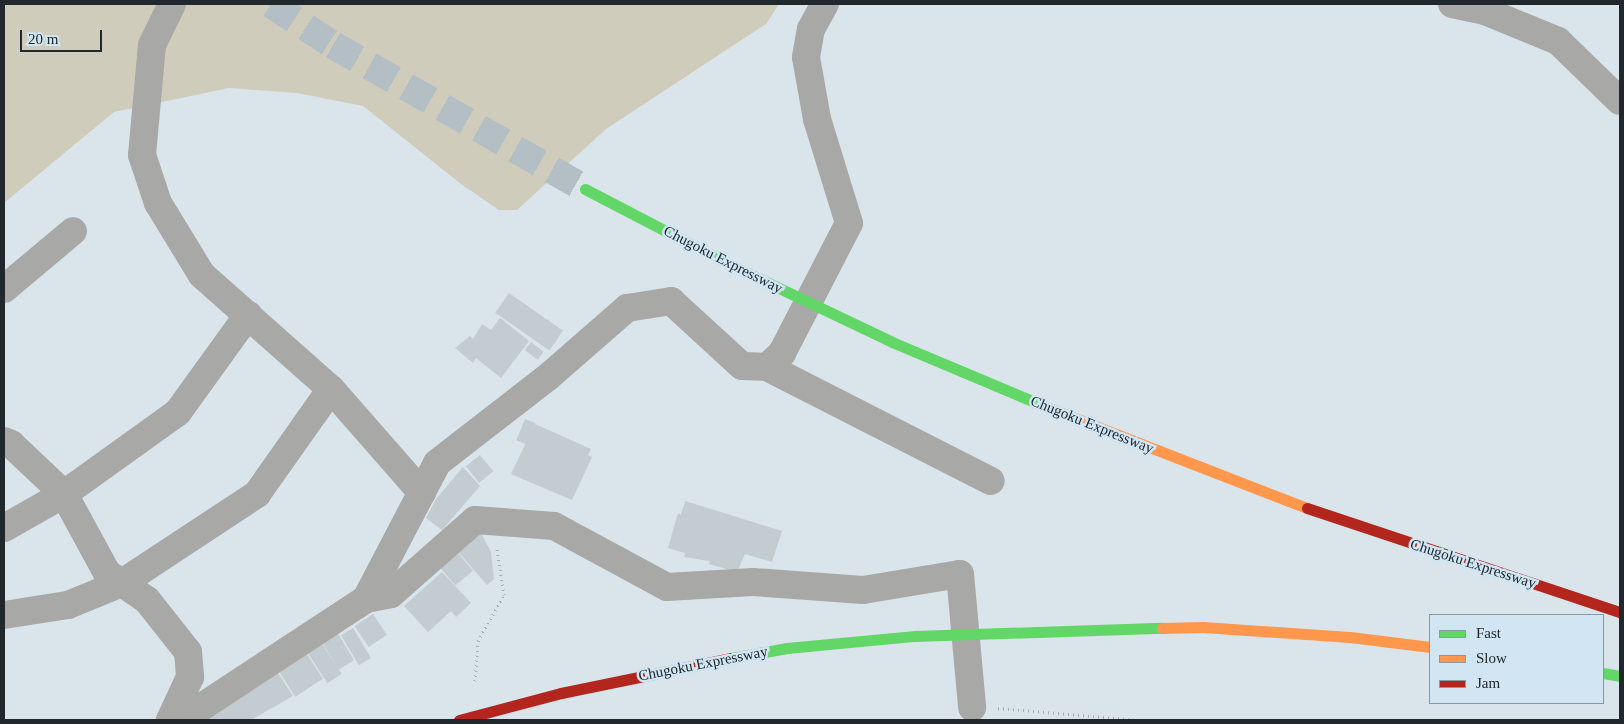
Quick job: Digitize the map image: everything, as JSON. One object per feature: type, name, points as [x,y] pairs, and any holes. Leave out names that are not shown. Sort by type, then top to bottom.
[{"type":"highway","name":"Chugoku Expressway","points":[[585,189],[733,266],[884,338],[1086,424],[1257,491],[1620,612]]},
{"type":"highway","name":"Chugoku Expressway","points":[[459,720],[561,693],[677,668],[787,648],[915,636],[1203,627],[1350,637],[1429,647]]},
{"type":"highway","points":[[1604,673],[1620,676]]},
{"type":"street","points":[[172,4],[152,45],[142,155],[158,203],[202,275],[331,389],[422,493]]},
{"type":"street","points":[[775,360],[849,223],[817,119],[806,57],[811,29],[825,4]]},
{"type":"street","points":[[1452,4],[1485,11],[1558,41],[1620,101]]},
{"type":"street","points":[[4,289],[73,231]]},
{"type":"street","points":[[366,599],[437,463],[548,376],[627,308],[670,302],[742,366],[775,360],[991,481]]},
{"type":"street","points":[[4,528],[64,494],[178,412],[248,315]]},
{"type":"street","points":[[4,615],[68,605],[122,583],[257,494],[331,389]]},
{"type":"street","points":[[4,442],[11,444],[64,494],[108,574],[147,600],[188,652],[190,677],[170,720]]},
{"type":"street","points":[[170,720],[191,714],[366,599],[391,594],[475,520],[554,526],[666,587],[753,582],[863,590],[960,574],[972,707]]},
{"type":"path","points":[[475,681],[478,642],[504,595],[493,521]]},
{"type":"path","points":[[972,707],[1138,720]]},
{"type":"shaded area","points":[[4,4],[779,4],[766,24],[606,129],[517,210],[499,210],[461,184],[363,106],[297,93],[229,88],[114,112],[4,203]]},
{"type":"building","points":[[509,293],[563,331],[549,351],[495,313]]},
{"type":"building","points":[[500,318],[529,341],[501,378],[476,358],[473,363],[455,348],[470,336],[473,339],[482,324],[491,330]]},
{"type":"building","points":[[531,342],[544,352],[537,360],[525,350]]},
{"type":"building","points":[[525,419],[535,423],[527,444],[516,440]]},
{"type":"building","points":[[535,424],[591,449],[588,455],[592,457],[572,500],[511,474]]},
{"type":"building","points":[[480,455],[493,471],[479,483],[466,466]]},
{"type":"building","points":[[463,467],[480,486],[442,530],[426,518],[436,499]]},
{"type":"building","points":[[685,501],[782,531],[772,562],[745,554],[737,572],[709,564],[710,561],[684,557],[685,553],[668,548],[678,513],[681,515]]},
{"type":"building","points":[[480,531],[491,552],[494,579],[487,585],[455,548]]},
{"type":"building","points":[[453,547],[473,571],[455,586],[435,562]]},
{"type":"building","points":[[442,572],[471,603],[456,617],[451,611],[428,632],[404,606]]},
{"type":"building","points":[[373,614],[387,635],[369,647],[355,626]]},
{"type":"building","points":[[353,628],[371,658],[359,665],[341,635]]},
{"type":"building","points":[[337,632],[354,660],[339,670],[322,641]]},
{"type":"building","points":[[321,642],[342,674],[327,683],[307,651]]},
{"type":"building","points":[[305,651],[323,679],[295,697],[277,669]]},
{"type":"building","points":[[276,670],[293,696],[251,720],[208,720],[206,716]]},
{"type":"tunnel","points":[[271,4],[333,45],[585,189]]},
{"type":"traffic: fast","points":[[585,189],[733,266],[892,342],[1049,408]]},
{"type":"traffic: fast","points":[[731,658],[787,648],[915,636],[1162,628]]},
{"type":"traffic: fast","points":[[1604,673],[1620,676]]},
{"type":"traffic: slow","points":[[1049,408],[1307,508]]},
{"type":"traffic: slow","points":[[1162,628],[1203,627],[1350,637],[1429,647]]},
{"type":"traffic: jam","points":[[1307,508],[1620,612]]},
{"type":"traffic: jam","points":[[459,720],[561,693],[731,658]]}]
